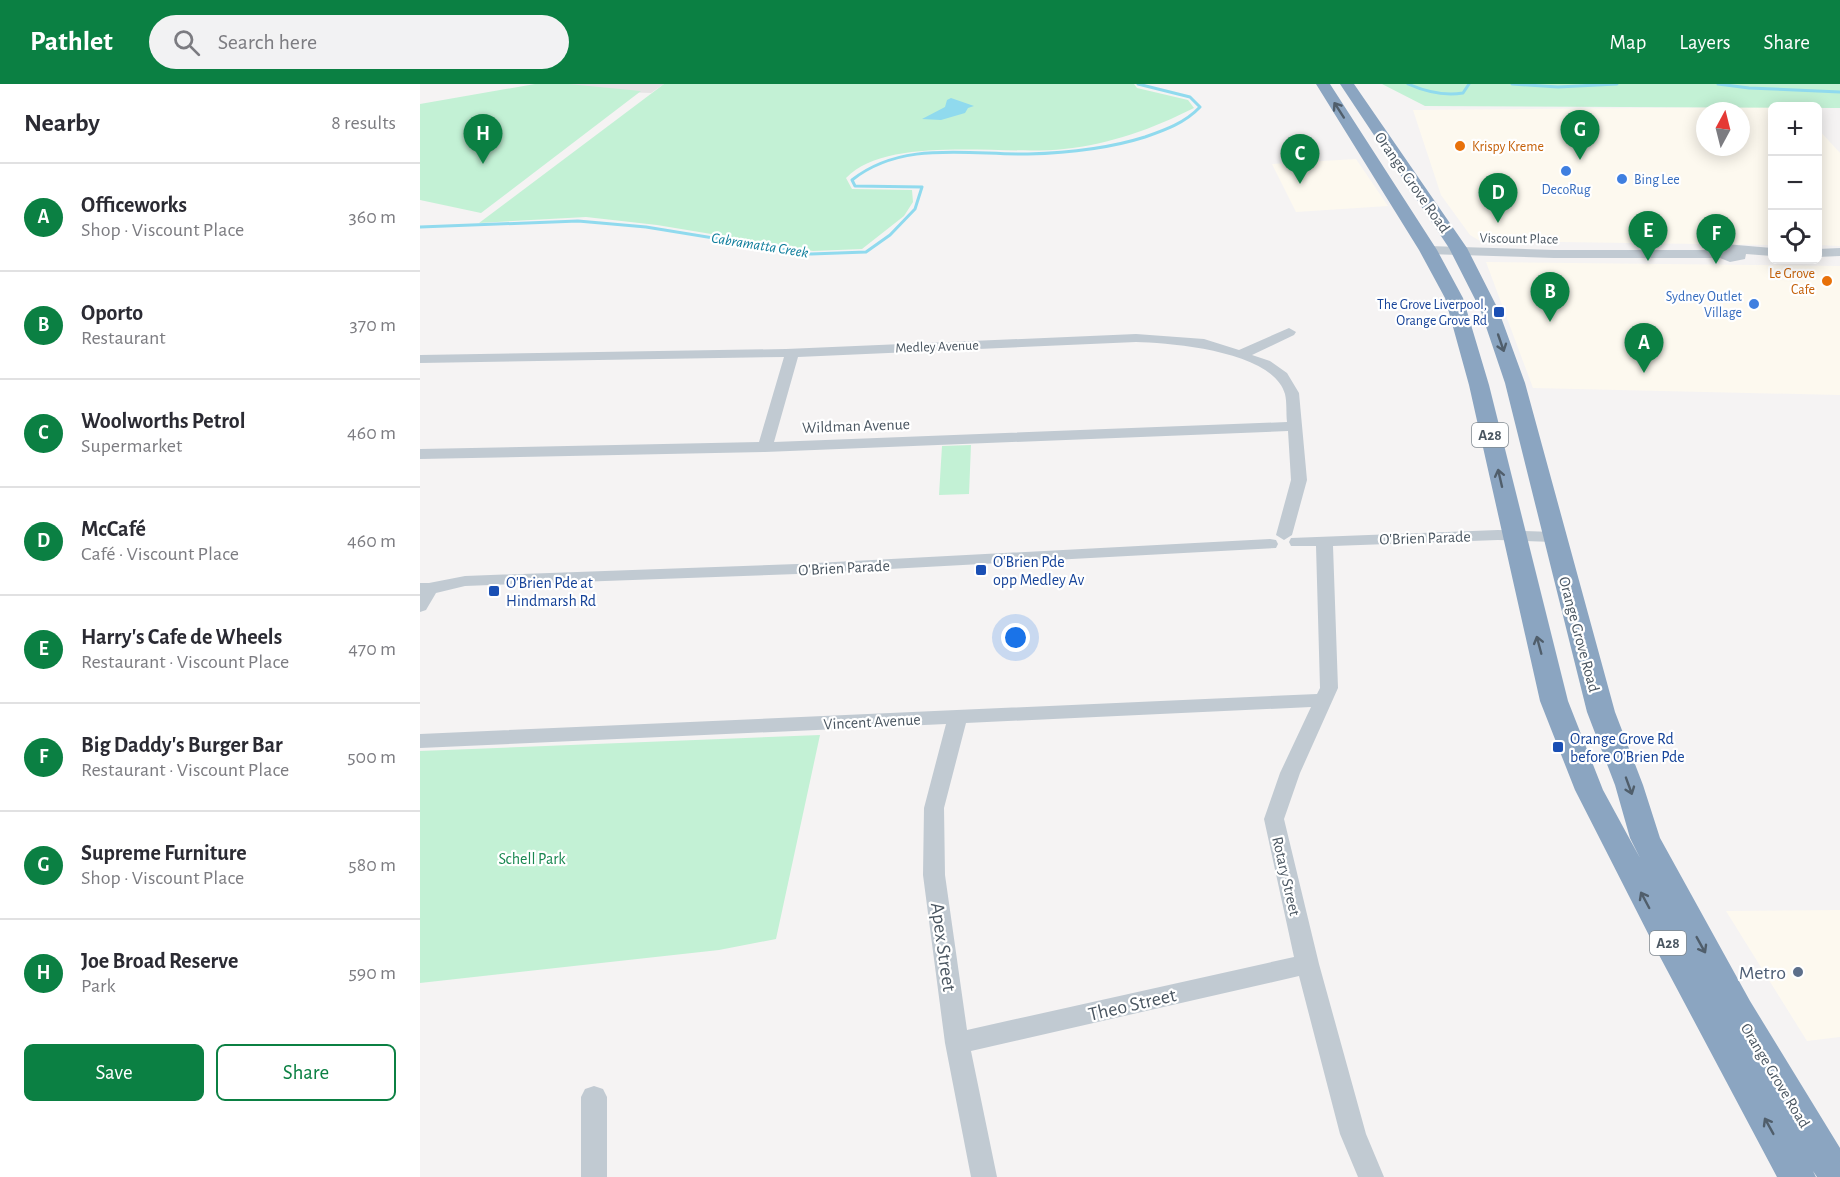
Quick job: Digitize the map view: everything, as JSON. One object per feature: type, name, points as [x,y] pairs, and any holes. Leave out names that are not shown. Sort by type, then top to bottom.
[{"type":"highway","name":"Orange Grove Road","points":[[1323,84],[1428,250],[1461,318],[1554,701],[1589,790],[1670,946],[1797,1177]]},
{"type":"highway","name":"Orange Grove Road","points":[[1347,84],[1361,108],[1459,250],[1489,309],[1515,383],[1601,712],[1629,785],[1645,838],[1671,891],[1737,1011],[1837,1177]]},
{"type":"street","name":"Viscount Place","points":[[1428,250],[1720,252],[1730,258],[1739,253],[1768,254]]},
{"type":"street","points":[[1822,254],[1840,252]]},
{"type":"street","points":[[1822,255],[1840,257]]},
{"type":"street","points":[[1242,354],[1289,332]]},
{"type":"street","name":"Medley Avenue","points":[[420,359],[792,353],[1161,337],[1204,343],[1242,354],[1265,364],[1282,376],[1292,393],[1299,480],[1284,540]]},
{"type":"street","points":[[765,447],[792,353]]},
{"type":"street","name":"Wildman Avenue","points":[[420,454],[765,447],[1293,426]]},
{"type":"street","name":"O'Brien Parade","points":[[425,589],[465,581],[796,569],[1284,540],[1324,541],[1513,535],[1554,537]]},
{"type":"street","name":"Rotary Street","points":[[1324,541],[1329,688],[1290,774],[1274,819],[1307,964],[1353,1134],[1371,1177]]},
{"type":"street","points":[[420,606],[425,589]]},
{"type":"street","name":"Vincent Avenue","points":[[420,741],[1324,700]]},
{"type":"street","name":"Apex Street","points":[[958,717],[934,808],[934,875],[957,1043],[984,1177]]},
{"type":"street","name":"Theo Street","points":[[957,1043],[1307,964]]},
{"type":"street","points":[[594,1096],[594,1177]]},
{"type":"shaded area","points":[[554,84],[664,84],[651,93],[559,90]]},
{"type":"shaded area","points":[[1750,107],[1768,107],[1768,245],[1480,241],[1470,235],[1441,195],[1413,110],[1696,108],[1696,156],[1750,156]]},
{"type":"shaded area","points":[[1822,133],[1840,153],[1840,246],[1822,245]]},
{"type":"shaded area","points":[[1356,159],[1388,206],[1296,212],[1272,164]]},
{"type":"shaded area","points":[[1486,262],[1840,266],[1840,395],[1533,388]]},
{"type":"shaded area","points":[[1840,910],[1840,1037],[1807,1041],[1726,911]]},
{"type":"green space","points":[[535,84],[568,84],[641,91],[481,213],[420,200],[420,104]]},
{"type":"green space","points":[[664,84],[1134,84],[1137,88],[1188,100],[1194,108],[1163,123],[1081,147],[1040,150],[918,151],[890,156],[865,164],[846,178],[852,189],[912,190],[913,202],[904,216],[862,249],[813,251],[657,225],[586,217],[479,223]]},
{"type":"green space","points":[[1382,84],[1840,84],[1840,108],[1822,108],[1822,102],[1768,102],[1768,108],[1750,108],[1750,102],[1696,102],[1696,107],[1425,106]]},
{"type":"green space","points":[[971,445],[969,494],[939,495],[942,446]]},
{"type":"green space","name":"Schell Park","points":[[820,735],[776,939],[719,950],[420,983],[420,751]]},
{"type":"water","points":[[951,98],[974,106],[968,108],[965,113],[941,120],[922,119],[945,107],[947,100]]},
{"type":"waterway","name":"Cabramatta Creek","points":[[420,227],[578,221],[646,227],[811,254],[866,252],[890,235],[915,209],[922,187],[855,186],[852,180],[871,167],[892,159],[937,152],[1028,154],[1102,147],[1131,141],[1167,129],[1181,122],[1200,107],[1190,97],[1138,84]]},
{"type":"waterway","name":"Cabramatta Creek","points":[[1408,84],[1442,94],[1463,93],[1469,84]]},
{"type":"waterway","name":"Cabramatta Creek","points":[[1512,84],[1558,87],[1617,84]]},
{"type":"waterway","name":"Cabramatta Creek","points":[[1718,84],[1749,88],[1840,92]]},
{"type":"place","name":"Krispy Kreme","points":[[1460,146]]},
{"type":"place","name":"Supreme Furniture","points":[[1580,160]]},
{"type":"place","name":"Joe Broad Reserve","points":[[483,164]]},
{"type":"place","name":"DecoRug","points":[[1566,171]]},
{"type":"place","name":"Bing Lee","points":[[1622,179]]},
{"type":"place","name":"Woolworths Petrol","points":[[1300,184]]},
{"type":"place","name":"McCafé","points":[[1498,223]]},
{"type":"place","name":"Harry's Cafe de Wheels","points":[[1648,261]]},
{"type":"place","name":"Big Daddy's Burger Bar","points":[[1716,264]]},
{"type":"place","name":"Le Grove Cafe","points":[[1827,281]]},
{"type":"place","name":"Sydney Outlet Village","points":[[1754,304]]},
{"type":"place","name":"The Grove Liverpool, Orange Grove Rd","points":[[1499,312]]},
{"type":"place","name":"Oporto","points":[[1550,322]]},
{"type":"place","name":"Officeworks","points":[[1644,373]]},
{"type":"place","name":"O'Brien Pde opp Medley Av","points":[[981,570]]},
{"type":"place","name":"O'Brien Pde at Hindmarsh Rd","points":[[494,591]]},
{"type":"place","name":"Orange Grove Rd before O'Brien Pde","points":[[1558,747]]},
{"type":"place","name":"Metro","points":[[1798,972]]}]
